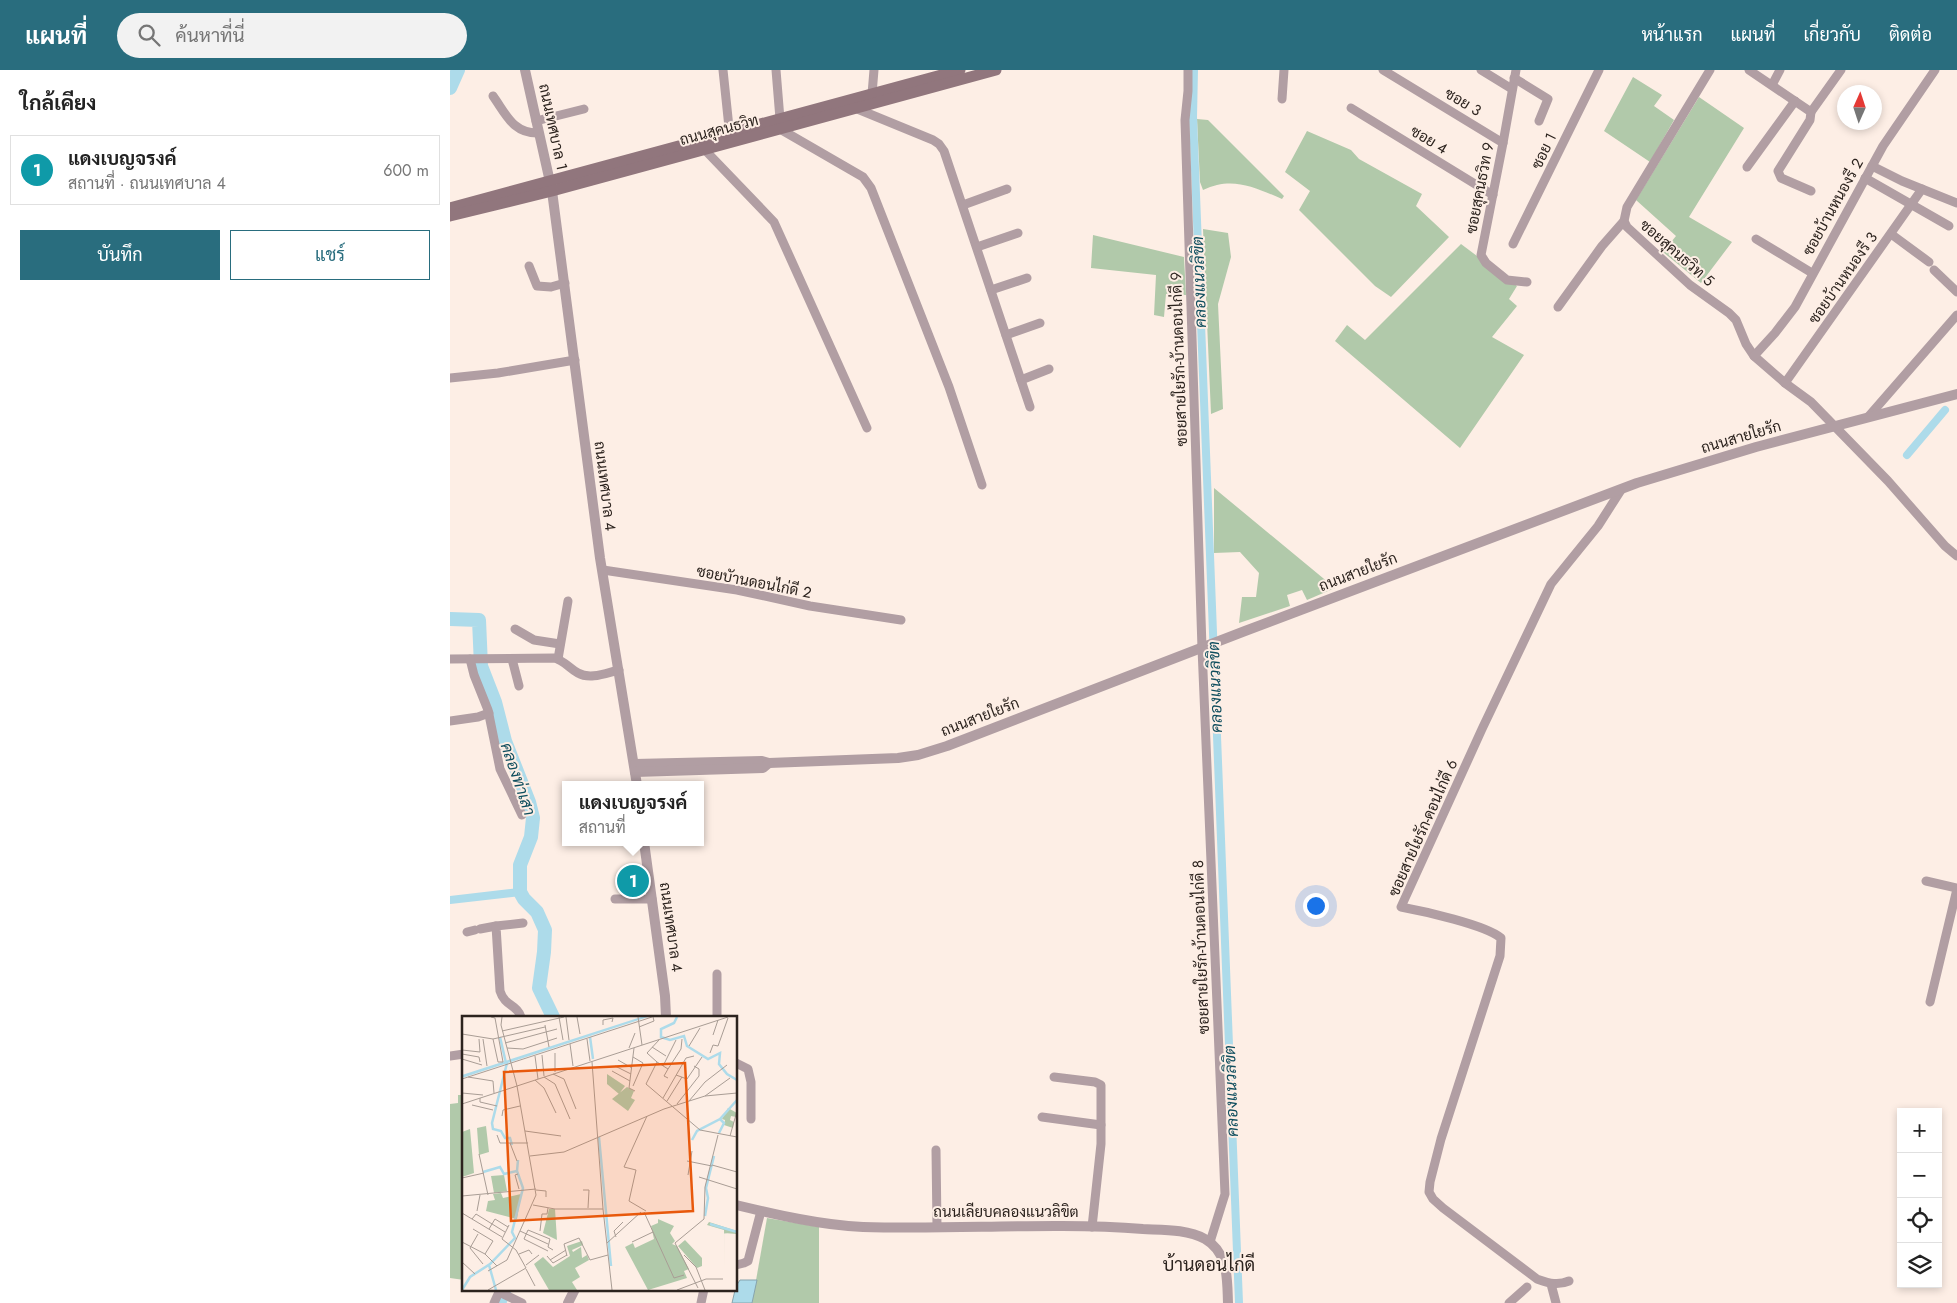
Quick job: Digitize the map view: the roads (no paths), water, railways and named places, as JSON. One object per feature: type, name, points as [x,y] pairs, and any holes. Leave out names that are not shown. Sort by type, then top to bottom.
[{"type":"main road","name":"ถนนสุคนธวิท","points":[[780,124],[845,102],[960,70]]},
{"type":"main road","name":"ถนนสุคนธวิท","points":[[551,186],[730,137],[856,108],[996,70]]},
{"type":"main road","name":"ถนนสุคนธวิท","points":[[450,216],[477,205],[704,149],[730,137]]},
{"type":"main road","name":"ถนนสุคนธวิท","points":[[450,208],[477,205]]},
{"type":"street","points":[[723,70],[730,137]]},
{"type":"street","points":[[776,70],[780,124],[863,178],[871,188],[949,387],[982,485]]},
{"type":"street","points":[[872,94],[874,70]]},
{"type":"street","name":"ซอยสายใยรัก-บ้านดอนไก่ดี 9","points":[[1188,70],[1185,120],[1204,647]]},
{"type":"street","points":[[1282,99],[1284,70]]},
{"type":"street","name":"ซอย 3","points":[[1383,70],[1503,143]]},
{"type":"street","points":[[1480,70],[1512,89]]},
{"type":"street","name":"ซอย 1","points":[[1513,244],[1599,70]]},
{"type":"street","name":"ซอยสุคนธวิท 5","points":[[1710,70],[1627,207],[1624,221],[1627,227],[1680,276],[1736,320],[1746,344],[1754,356],[1785,383],[1811,402],[1888,481],[1945,546],[1957,556]]},
{"type":"street","points":[[1749,70],[1811,112]]},
{"type":"street","points":[[1772,85],[1780,70]]},
{"type":"street","points":[[1811,191],[1781,178],[1778,171],[1810,120],[1811,112],[1841,70]]},
{"type":"street","name":"ซอยบ้านหนองรี 2","points":[[1754,356],[1785,322],[1872,166],[1911,103],[1935,70]]},
{"type":"street","name":"ถนนเทศบาล 1","points":[[526,71],[551,186]]},
{"type":"street","points":[[1515,74],[1548,99],[1539,121]]},
{"type":"street","name":"ซอยสุคนธวิท 9","points":[[1515,74],[1481,255],[1486,263],[1507,280],[1527,282]]},
{"type":"street","points":[[493,96],[518,129],[539,133]]},
{"type":"street","points":[[1747,167],[1795,101]]},
{"type":"street","points":[[845,102],[939,144],[944,151],[1030,407]]},
{"type":"street","name":"ซอย 4","points":[[1351,108],[1493,195]]},
{"type":"street","points":[[536,121],[584,109]]},
{"type":"street","points":[[704,149],[774,222],[867,428]]},
{"type":"street","points":[[1872,166],[1957,203]]},
{"type":"street","points":[[1865,178],[1950,226]]},
{"type":"street","name":"ถนนเทศบาล 4","points":[[551,186],[575,360],[587,468],[637,781]]},
{"type":"street","points":[[963,205],[1007,188]]},
{"type":"street","name":"ซอยบ้านหนองรี 3","points":[[1785,383],[1922,189]]},
{"type":"street","points":[[1558,307],[1606,241],[1624,221]]},
{"type":"street","points":[[977,247],[1018,234]]},
{"type":"street","points":[[1891,234],[1931,266],[1957,292]]},
{"type":"street","points":[[1756,239],[1812,273]]},
{"type":"street","points":[[529,266],[537,286],[551,287],[564,283]]},
{"type":"street","points":[[991,290],[1026,278]]},
{"type":"street","points":[[1869,416],[1957,314]]},
{"type":"street","points":[[1006,335],[1040,324]]},
{"type":"street","points":[[450,378],[498,373],[575,360]]},
{"type":"street","points":[[1021,380],[1049,369]]},
{"type":"street","points":[[1953,395],[1957,386]]},
{"type":"street","name":"ถนนสายใยรัก","points":[[635,768],[762,761],[770,763],[880,759],[918,755],[947,746],[1219,641],[1621,490],[1756,447],[1953,395]]},
{"type":"street","name":"ซอยสายใยรัก-ดอนไก่ดี 6","points":[[1551,1284],[1537,1279],[1443,1208],[1433,1199],[1429,1192],[1442,1138],[1500,956],[1500,938],[1495,933],[1468,924],[1401,908],[1551,584],[1598,526],[1621,490]]},
{"type":"street","name":"ซอยบัานดอนไก่ดี 2","points":[[603,570],[737,590],[810,606],[901,620]]},
{"type":"street","points":[[558,659],[568,601]]},
{"type":"street","points":[[515,629],[534,640],[560,644]]},
{"type":"street","name":"ซอยสายใยรัก-บ้านดอนไก่ดี 8","points":[[1204,647],[1225,1194],[1210,1242]]},
{"type":"street","points":[[450,659],[558,659],[564,660],[579,674],[588,676],[619,670]]},
{"type":"street","points":[[475,659],[474,675],[489,713],[500,769],[522,815]]},
{"type":"street","points":[[512,659],[519,686]]},
{"type":"street","points":[[450,721],[478,717],[489,713]]},
{"type":"street","points":[[631,744],[637,752],[656,767],[645,781]]},
{"type":"street","name":"ถนนเทศบาล 4","points":[[645,846],[665,996],[666,1016]]},
{"type":"street","points":[[1926,881],[1957,889],[1930,1002]]},
{"type":"street","points":[[615,899],[652,899]]},
{"type":"street","points":[[474,930],[523,923]]},
{"type":"street","points":[[496,926],[502,999],[519,1012],[521,1016]]},
{"type":"street","points":[[717,974],[717,1016]]},
{"type":"street","points":[[738,1064],[748,1069],[751,1082],[751,1119]]},
{"type":"street","points":[[1054,1077],[1095,1082],[1102,1085],[1101,1144],[1092,1227]]},
{"type":"street","points":[[1042,1117],[1102,1125]]},
{"type":"street","points":[[936,1150],[938,1227]]},
{"type":"street","name":"ถนนเลียบคลองแนวลิขิต","points":[[738,1205],[824,1224],[862,1227],[1092,1227],[1179,1232],[1210,1242]]},
{"type":"street","points":[[738,1264],[748,1261],[761,1211]]},
{"type":"street","points":[[1210,1242],[1216,1246],[1222,1256],[1227,1278],[1228,1303]]},
{"type":"street","points":[[1556,1303],[1551,1284],[1569,1281]]},
{"type":"street","points":[[1509,1303],[1527,1287]]},
{"type":"street","points":[[568,1303],[574,1290]]},
{"type":"street","points":[[701,1303],[704,1290]]},
{"type":"street","points":[[494,1303],[498,1292],[522,1303]]},
{"type":"water","points":[[740,1280],[757,1280],[752,1303],[732,1303],[735,1290],[738,1290]]},
{"type":"waterway","name":"คลองท่าเสา","points":[[450,88],[458,70]]},
{"type":"waterway","name":"คลองแนวลิขิต","points":[[1194,70],[1193,117],[1239,1303]]},
{"type":"waterway","points":[[1907,455],[1945,410]]},
{"type":"waterway","name":"คลองท่าเสา","points":[[450,619],[479,620],[481,666],[495,702],[505,741],[529,802],[533,818],[531,837],[520,865],[520,892],[537,912],[545,930],[539,988],[553,1016]]},
{"type":"waterway","points":[[450,900],[520,892]]},
{"type":"waterway","name":"คลองท่าเสา","points":[[499,1303],[505,1290]]},
{"type":"place","name":"แดงเบญจรงค์","points":[[633,881]]},
{"type":"district","name":"บ้านดอนไก่ดี","points":[[1209,1265]]}]
